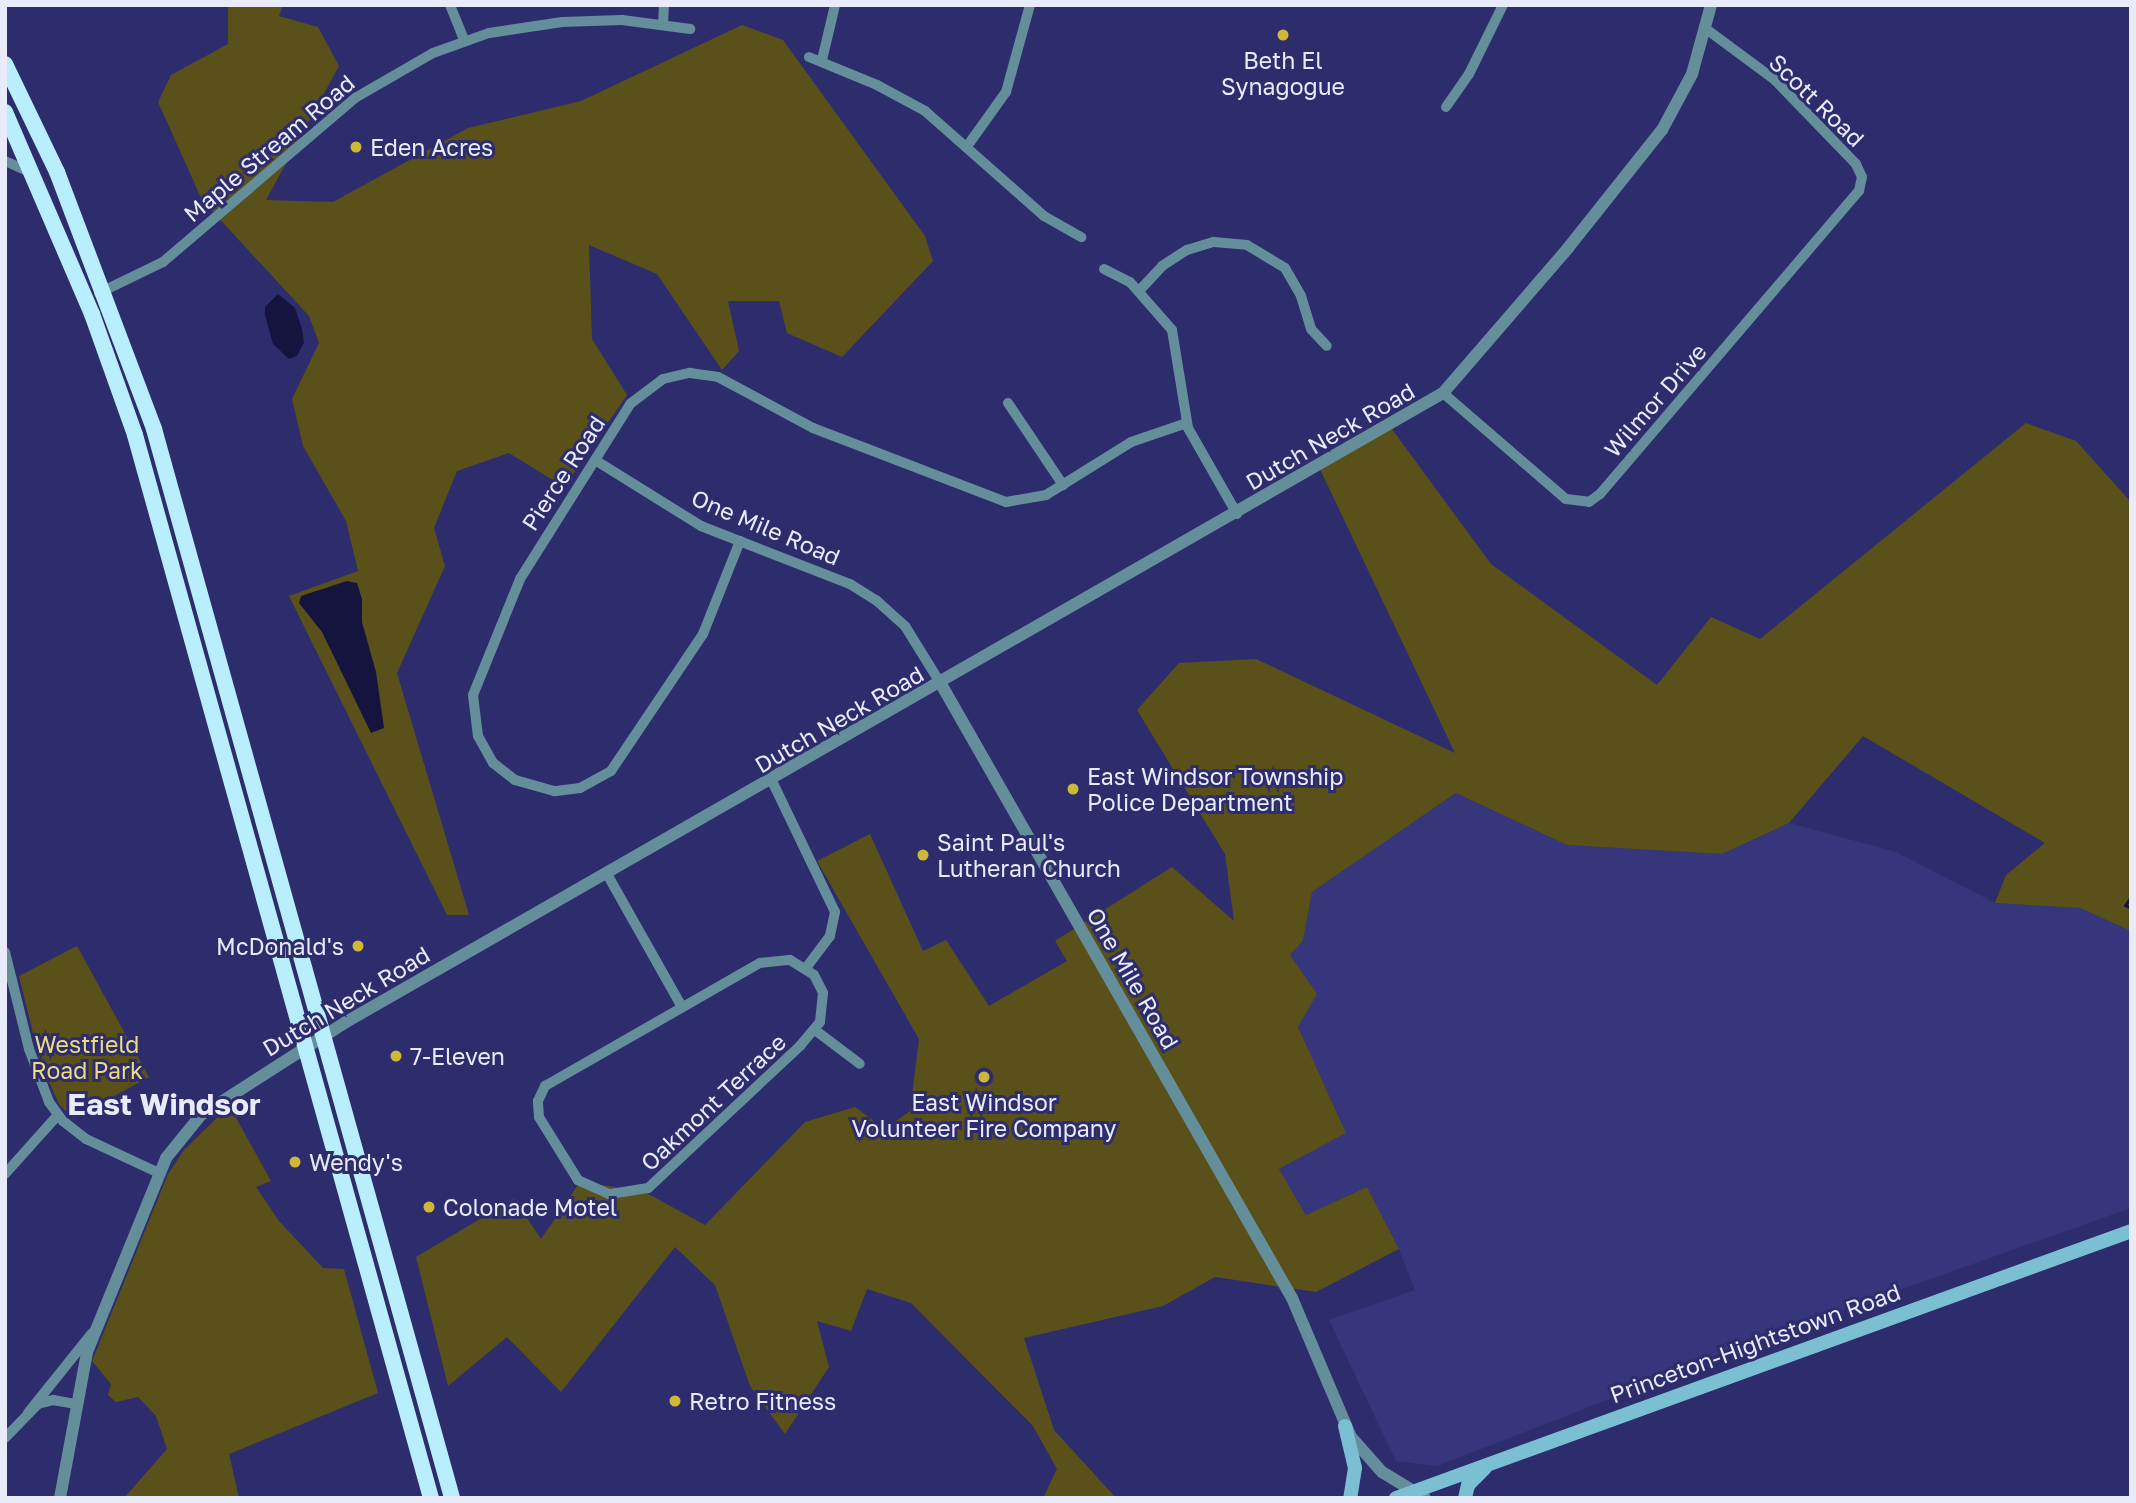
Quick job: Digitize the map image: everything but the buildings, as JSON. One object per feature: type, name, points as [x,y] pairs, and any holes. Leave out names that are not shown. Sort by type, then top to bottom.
[{"type":"highway","points":[[5,64],[32,115],[105,291],[154,429],[452,1498]]},
{"type":"highway","points":[[7,125],[33,174],[85,297],[135,435],[431,1498]]},
{"type":"highway","points":[[414,1432],[438,1446]]},
{"type":"main road","name":"Princeton-Hightstown Road","points":[[1396,1498],[1419,1494],[1491,1463],[2131,1231]]},
{"type":"main road","points":[[1345,1426],[1355,1468],[1350,1498]]},
{"type":"main road","points":[[1465,1498],[1468,1485],[1491,1463]]},
{"type":"street","points":[[450,5],[464,40]]},
{"type":"street","points":[[663,24],[664,5]]},
{"type":"street","points":[[822,60],[835,5]]},
{"type":"street","points":[[968,145],[1006,92],[1030,5]]},
{"type":"street","points":[[1446,107],[1469,74],[1503,5]]},
{"type":"street","name":"Dutch Neck Road","points":[[60,1498],[75,1404],[96,1327],[159,1173],[174,1145],[201,1115],[323,1036],[941,684],[1443,393],[1654,141],[1692,74],[1711,5]]},
{"type":"street","name":"Maple Stream Road","points":[[85,297],[105,291],[171,256],[355,98],[406,66],[464,40],[562,22],[663,24],[690,29]]},
{"type":"street","name":"Scott Road","points":[[1706,29],[1775,80],[1856,164],[1862,177]]},
{"type":"street","points":[[809,57],[822,60],[900,96],[968,145],[1044,216],[1081,237]]},
{"type":"street","points":[[5,161],[33,174]]},
{"type":"street","name":"Wilmor Drive","points":[[1443,393],[1566,499],[1581,503],[1596,498],[1859,191],[1862,177]]},
{"type":"street","points":[[1139,290],[1162,266],[1187,250],[1214,242],[1247,245],[1285,268],[1301,296],[1311,329],[1328,346]]},
{"type":"street","points":[[1104,269],[1119,274],[1139,290],[1172,330],[1187,423],[1237,514]]},
{"type":"street","name":"Pierce Road","points":[[740,541],[703,634],[621,761],[591,784],[567,791],[541,790],[514,780],[493,763],[478,736],[472,708],[477,681],[532,556],[639,394],[676,375],[704,374],[730,382],[813,428],[994,499],[1028,500],[1063,485],[1131,442],[1187,423]]},
{"type":"street","points":[[1008,403],[1063,485]]},
{"type":"street","name":"One Mile Road","points":[[595,460],[682,516],[850,584],[876,600],[905,626],[941,684],[1292,1297],[1345,1426],[1370,1462],[1419,1494]]},
{"type":"street","points":[[180,596],[200,592]]},
{"type":"street","points":[[772,781],[835,912],[830,936],[807,967]]},
{"type":"street","points":[[607,874],[682,1007]]},
{"type":"street","points":[[5,952],[39,1081],[58,1115],[86,1139],[159,1173]]},
{"type":"street","name":"Oakmont Terrace","points":[[790,960],[807,967],[823,993],[823,1013],[815,1030],[658,1182],[622,1195],[586,1186],[565,1165],[540,1117],[541,1093],[554,1079],[766,961],[790,960]]},
{"type":"street","points":[[815,1030],[860,1064]]},
{"type":"street","points":[[5,1174],[58,1115]]},
{"type":"street","points":[[5,1438],[96,1327]]},
{"type":"street","points":[[28,1413],[45,1401],[75,1404]]},
{"type":"shaded area","points":[[278,294],[295,308],[302,329],[304,343],[297,356],[289,359],[273,344],[265,315],[265,307]]},
{"type":"shaded area","points":[[347,581],[357,583],[362,599],[362,622],[376,672],[384,728],[371,733],[322,632],[299,603],[301,596]]},
{"type":"shaded area","points":[[1457,793],[1567,845],[1722,854],[1789,823],[1896,852],[1995,903],[2080,908],[2131,931],[2131,1208],[1792,1328],[1437,1466],[1396,1461],[1329,1320],[1415,1290],[1399,1249],[1367,1187],[1306,1215],[1279,1169],[1346,1133],[1298,1027],[1316,994],[1290,955],[1303,941],[1312,892]]},
{"type":"green space","points":[[228,5],[283,5],[279,16],[318,27],[339,66],[266,200],[333,202],[468,128],[581,101],[742,25],[783,40],[925,236],[933,261],[842,357],[787,333],[779,301],[728,301],[739,351],[722,370],[657,274],[589,245],[592,339],[627,395],[564,487],[509,453],[457,471],[434,528],[445,566],[397,673],[469,915],[447,915],[289,596],[358,571],[346,521],[303,446],[292,399],[319,343],[309,316],[202,200],[158,102],[171,75],[228,44]]},
{"type":"green space","points":[[2026,423],[2076,441],[2131,502],[2131,931],[2080,908],[1995,903],[2006,875],[2045,843],[1863,736],[1789,823],[1722,854],[1567,845],[1456,793],[1312,892],[1303,941],[1290,955],[1317,994],[1298,1027],[1346,1133],[1279,1169],[1306,1215],[1367,1187],[1399,1249],[1316,1292],[1215,1277],[1163,1306],[1024,1338],[1054,1430],[1116,1498],[1043,1498],[1057,1469],[1033,1426],[911,1303],[867,1289],[851,1331],[817,1321],[829,1367],[785,1434],[750,1386],[715,1285],[675,1247],[561,1392],[507,1337],[448,1386],[416,1257],[514,1199],[541,1239],[580,1182],[643,1191],[705,1225],[805,1122],[855,1107],[885,1129],[910,1111],[919,1039],[817,861],[870,834],[923,951],[946,940],[989,1006],[1067,961],[1055,941],[1172,867],[1234,921],[1225,854],[1137,710],[1179,663],[1256,659],[1455,753],[1318,465],[1389,425],[1491,564],[1657,685],[1711,617],[1760,639]]},
{"type":"green space","name":"Westfield Road Park","points":[[77,946],[149,1077],[73,1119],[59,1104],[40,1062],[19,976]]},
{"type":"green space","points":[[224,1111],[235,1116],[271,1181],[256,1187],[279,1221],[323,1268],[344,1269],[378,1393],[229,1454],[239,1498],[124,1498],[167,1449],[156,1416],[138,1397],[116,1402],[108,1395],[111,1384],[92,1361],[168,1174],[184,1150]]},
{"type":"waterway","points":[[2131,898],[2126,905],[2131,908]]},
{"type":"place","name":"Beth El Synagogue","points":[[1283,35]]},
{"type":"place","name":"Eden Acres","points":[[356,147]]},
{"type":"place","name":"East Windsor Township Police Department","points":[[1073,789]]},
{"type":"place","name":"Saint Paul's Lutheran Church","points":[[923,855]]},
{"type":"place","name":"McDonald's","points":[[358,946]]},
{"type":"place","name":"7-Eleven","points":[[396,1056]]},
{"type":"place","name":"East Windsor Volunteer Fire Company","points":[[984,1077]]},
{"type":"place","name":"Wendy's","points":[[295,1162]]},
{"type":"place","name":"Colonade Motel","points":[[429,1207]]},
{"type":"place","name":"Retro Fitness","points":[[675,1401]]},
{"type":"district","name":"East Windsor","points":[[164,1104]]}]
